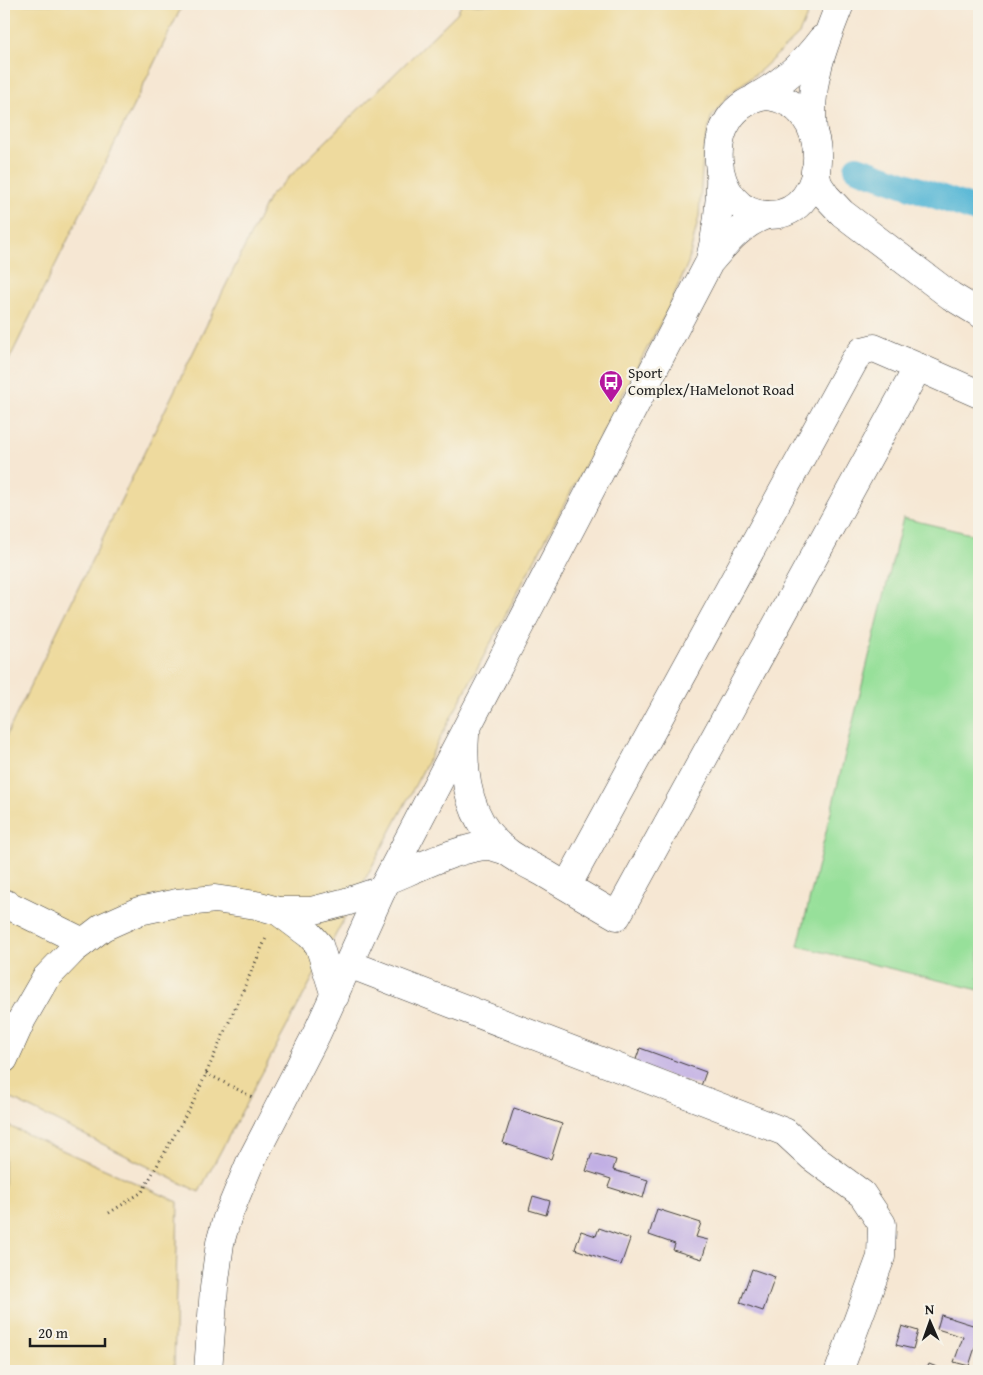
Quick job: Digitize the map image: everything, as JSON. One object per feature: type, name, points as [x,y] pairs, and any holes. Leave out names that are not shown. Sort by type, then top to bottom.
[{"type":"street","points":[[836,14],[818,44],[801,64],[781,82],[739,107],[732,114],[726,124],[719,145],[718,157],[728,191],[734,199],[751,212],[760,215],[780,214],[797,205],[818,203],[842,212]]},
{"type":"street","points":[[812,131],[815,75],[836,14]]},
{"type":"street","points":[[756,98],[776,97],[794,105],[808,121],[812,131],[817,154],[815,171],[810,188],[797,205]]},
{"type":"street","points":[[710,262],[719,215],[720,169]]},
{"type":"street","points":[[815,171],[818,184],[826,196],[842,212],[951,296],[979,313]]},
{"type":"street","points":[[208,1371],[216,1264],[220,1243],[227,1218],[249,1165],[335,996],[385,885],[710,262],[740,229],[755,219],[766,215]]},
{"type":"street","points":[[566,886],[854,361],[862,351],[874,348],[979,394]]},
{"type":"street","points":[[465,732],[464,758],[466,780],[471,801],[486,833],[505,850],[617,916],[918,367]]},
{"type":"street","points":[[278,912],[311,911],[346,902],[446,856],[471,849],[491,846],[505,850]]},
{"type":"street","points":[[4,1059],[22,1019],[46,979],[73,950],[103,927],[139,911],[177,902],[215,899],[256,905],[278,912],[310,935],[319,944],[335,996]]},
{"type":"street","points":[[4,903],[83,942]]},
{"type":"street","points":[[349,964],[785,1132],[812,1156],[862,1194],[882,1224],[881,1257],[839,1371]]},
{"type":"path","points":[[109,1213],[142,1192],[194,1101],[278,912]]},
{"type":"path","points":[[206,1073],[262,1102]]},
{"type":"green space","points":[[903,518],[979,536],[979,990],[798,946]]},
{"type":"sand","points":[[4,4],[183,4],[4,370]]},
{"type":"sand","points":[[462,4],[812,4],[799,34],[761,70],[729,94],[711,118],[703,155],[699,216],[688,263],[667,311],[199,1192],[4,1095],[4,740],[269,197],[457,13]]},
{"type":"sand","points":[[4,1124],[178,1202],[174,1371],[4,1371]]},
{"type":"building","points":[[640,1048],[706,1072],[701,1086],[634,1065]]},
{"type":"building","points":[[514,1108],[562,1124],[551,1159],[503,1143]]},
{"type":"building","points":[[592,1153],[616,1160],[613,1170],[648,1180],[643,1198],[608,1187],[611,1179],[586,1171]]},
{"type":"building","points":[[533,1196],[550,1201],[546,1215],[529,1210]]},
{"type":"building","points":[[657,1209],[701,1223],[696,1237],[708,1240],[702,1259],[673,1250],[675,1244],[649,1235]]},
{"type":"building","points":[[599,1228],[630,1239],[621,1265],[575,1249],[581,1231],[596,1236]]},
{"type":"building","points":[[752,1269],[775,1277],[763,1311],[740,1303]]},
{"type":"building","points":[[941,1315],[979,1327],[979,1335],[969,1366],[954,1362],[963,1337],[937,1329]]},
{"type":"building","points":[[902,1326],[918,1331],[913,1349],[896,1345]]},
{"type":"building","points":[[929,1364],[947,1371],[926,1371]]},
{"type":"waterway","points":[[857,168],[979,211]]},
{"type":"place","name":"Sport Complex/HaMelonot Road","points":[[611,403]]}]
